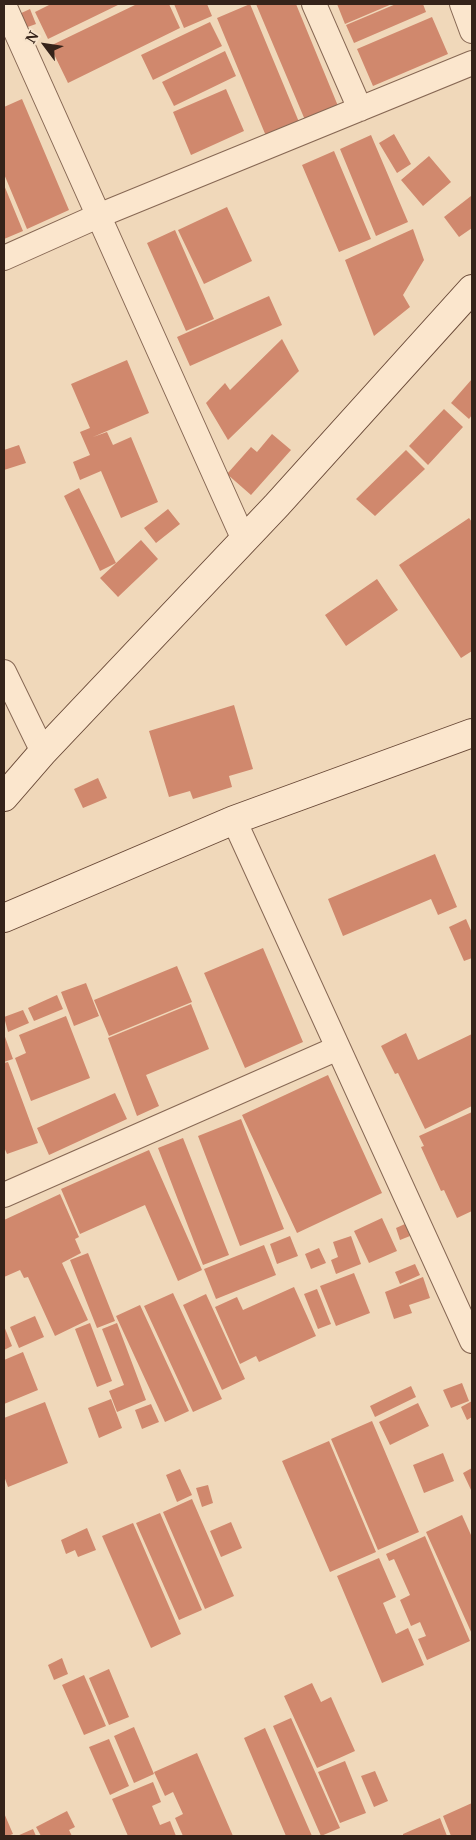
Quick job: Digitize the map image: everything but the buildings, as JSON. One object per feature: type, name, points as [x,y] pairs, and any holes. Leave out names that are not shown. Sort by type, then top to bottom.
[{"type":"street","points":[[314,4],[360,109]]},
{"type":"street","points":[[462,4],[472,31]]},
{"type":"street","points":[[4,5],[244,540]]},
{"type":"street","points":[[4,258],[98,216],[472,64]]},
{"type":"street","points":[[4,797],[244,540],[472,289]]},
{"type":"street","points":[[4,672],[44,752]]},
{"type":"street","points":[[4,918],[234,820],[472,733]]},
{"type":"street","points":[[234,820],[338,1048],[467,1317],[472,1341]]},
{"type":"street","points":[[4,1195],[338,1048]]}]
